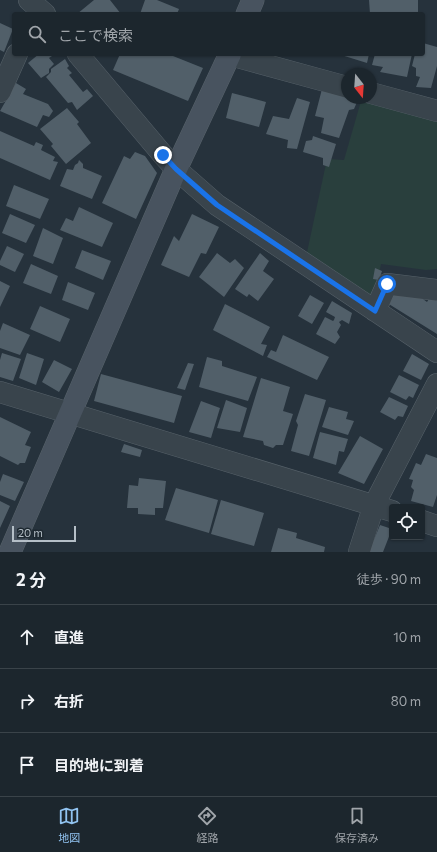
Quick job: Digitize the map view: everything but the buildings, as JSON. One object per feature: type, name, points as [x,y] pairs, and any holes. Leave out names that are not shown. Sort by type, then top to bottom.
[{"type":"street","points":[[248,12],[253,0]]},
{"type":"street","points":[[0,92],[16,56]]},
{"type":"street","points":[[80,56],[176,169],[217,205],[437,352]]},
{"type":"street","points":[[10,552],[176,169],[230,56]]},
{"type":"street","points":[[234,56],[341,85]]},
{"type":"street","points":[[377,95],[437,111]]},
{"type":"street","points":[[375,311],[387,284],[437,290]]},
{"type":"street","points":[[359,552],[383,508],[437,384]]},
{"type":"street","points":[[0,392],[383,508]]},
{"type":"street","points":[[425,522],[437,526]]},
{"type":"green space","points":[[360,104],[372,104],[437,121],[437,269],[426,270],[381,264],[374,299],[306,257],[327,159],[344,160]]},
{"type":"route","points":[[163,155],[176,169],[217,205],[375,311],[387,284]]}]
